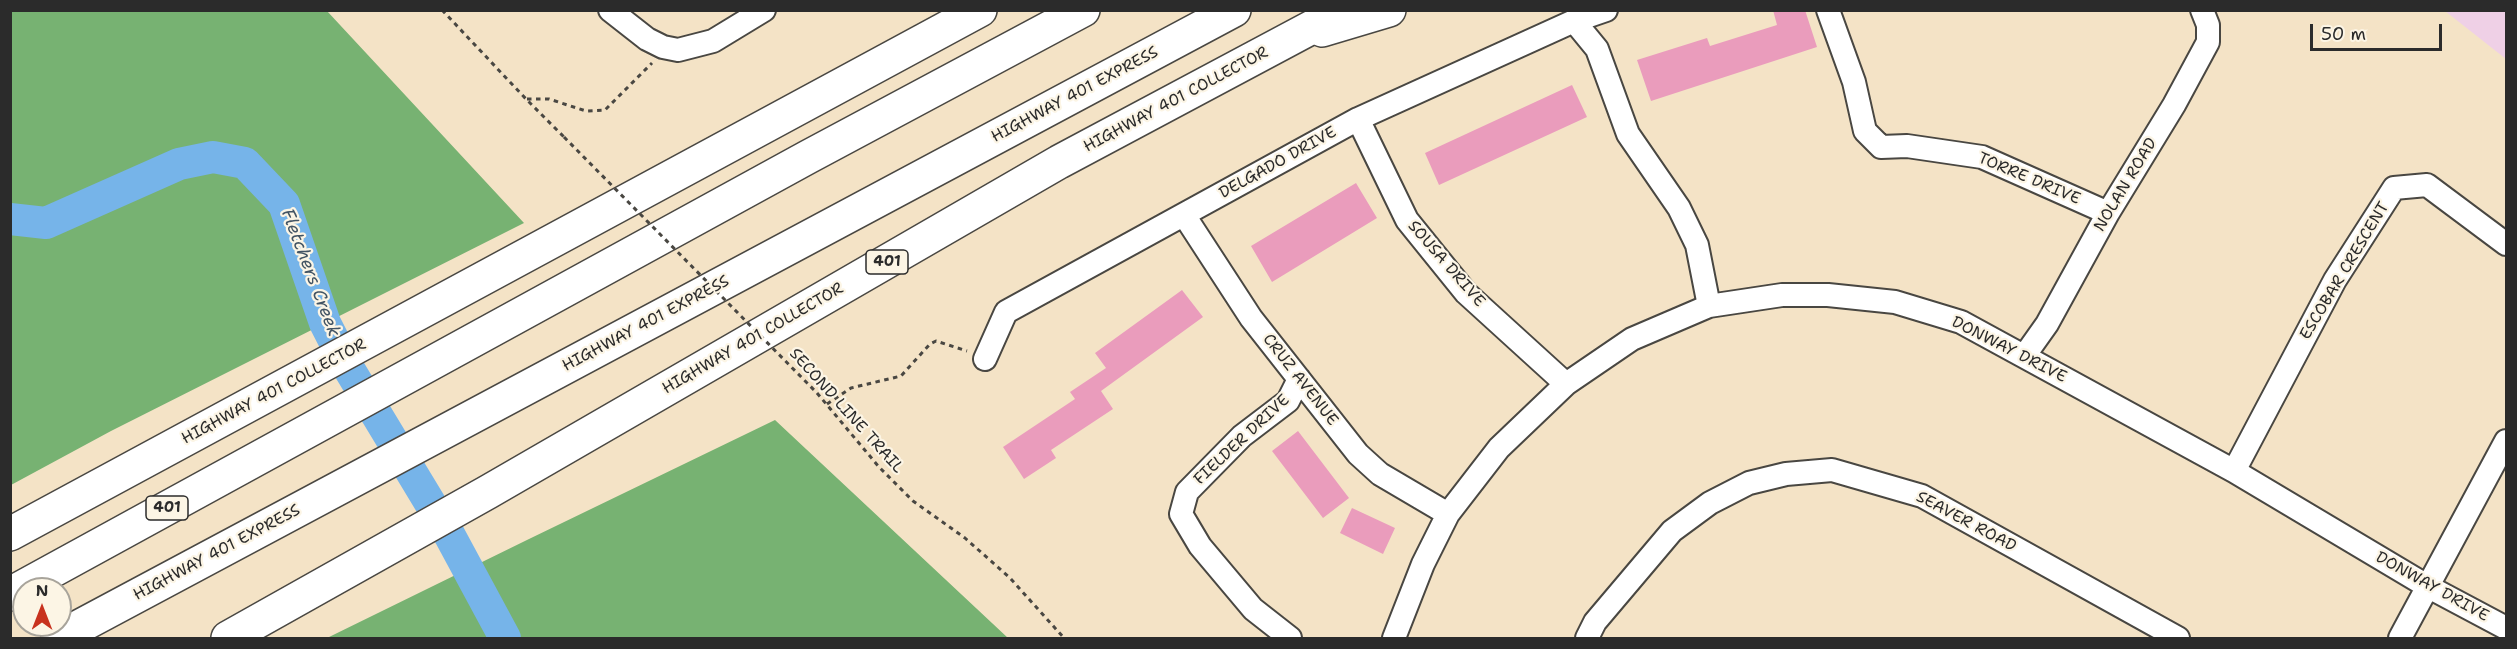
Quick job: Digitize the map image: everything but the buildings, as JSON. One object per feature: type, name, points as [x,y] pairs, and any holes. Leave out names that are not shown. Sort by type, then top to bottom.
[{"type":"highway","points":[[847,81],[948,10]]},
{"type":"highway","name":"HIGHWAY 401 COLLECTOR","points":[[10,534],[980,10]]},
{"type":"highway","name":"401","points":[[10,594],[1083,10]]},
{"type":"highway","name":"HIGHWAY 401 EXPRESS","points":[[58,639],[1234,10]]},
{"type":"highway","name":"HIGHWAY 401 COLLECTOR","points":[[228,639],[488,492],[1059,162],[1344,10]]},
{"type":"highway","points":[[1291,38],[1389,10]]},
{"type":"street","points":[[610,10],[647,39],[663,47],[678,50],[713,41],[764,10]]},
{"type":"street","name":"DELGADO DRIVE","points":[[985,359],[1006,312],[1358,119],[1574,21],[1606,10]]},
{"type":"street","name":"TORRE DRIVE","points":[[1828,10],[1854,82],[1865,131],[1881,147],[1907,146],[1982,157],[2108,213]]},
{"type":"street","name":"NOLAN ROAD","points":[[2025,356],[2048,324],[2108,213],[2174,105],[2208,42],[2208,25],[2202,10]]},
{"type":"street","points":[[1574,21],[1597,49],[1628,134],[1679,208],[1697,245],[1709,306]]},
{"type":"street","name":"SOUSA DRIVE","points":[[1358,119],[1407,220],[1466,293],[1566,384]]},
{"type":"street","name":"ESCOBAR CRESCENT","points":[[2234,471],[2335,280],[2394,188],[2427,185],[2506,244]]},
{"type":"street","name":"CRUZ AVENUE","points":[[1184,215],[1251,318],[1365,461],[1380,474],[1448,514]]},
{"type":"street","name":"DONWAY DRIVE","points":[[1394,639],[1423,564],[1448,514],[1498,448],[1566,384],[1632,339],[1709,306],[1782,295],[1828,295],[1895,302],[1961,322],[2234,471],[2427,586],[2506,628]]},
{"type":"street","name":"FIELDER DRIVE","points":[[1290,639],[1253,609],[1200,546],[1181,514],[1187,492],[1242,436],[1288,401],[1299,379]]},
{"type":"street","points":[[2400,639],[2506,441]]},
{"type":"street","name":"SEAVER ROAD","points":[[1587,639],[1595,622],[1672,531],[1710,503],[1749,483],[1786,474],[1832,470],[1922,496],[2178,639]]},
{"type":"path","name":"SECOND LINE TRAIL","points":[[442,10],[526,99],[818,393],[879,467],[905,492],[965,538],[1010,578],[1064,639]]},
{"type":"path","points":[[526,99],[549,99],[586,111],[605,110],[654,61],[663,47]]},
{"type":"path","points":[[827,404],[851,388],[901,375],[930,344],[936,341],[985,359]]},
{"type":"shaded area","points":[[2445,11],[2506,11],[2506,59]]},
{"type":"green space","points":[[11,10],[327,11],[524,223],[111,431],[11,485]]},
{"type":"green space","points":[[775,420],[1008,638],[327,638],[529,539]]},
{"type":"waterway","name":"Fletchers Creek","points":[[10,219],[46,223],[179,164],[213,157],[245,163],[284,204],[325,323],[346,364],[450,536],[505,638]]}]
